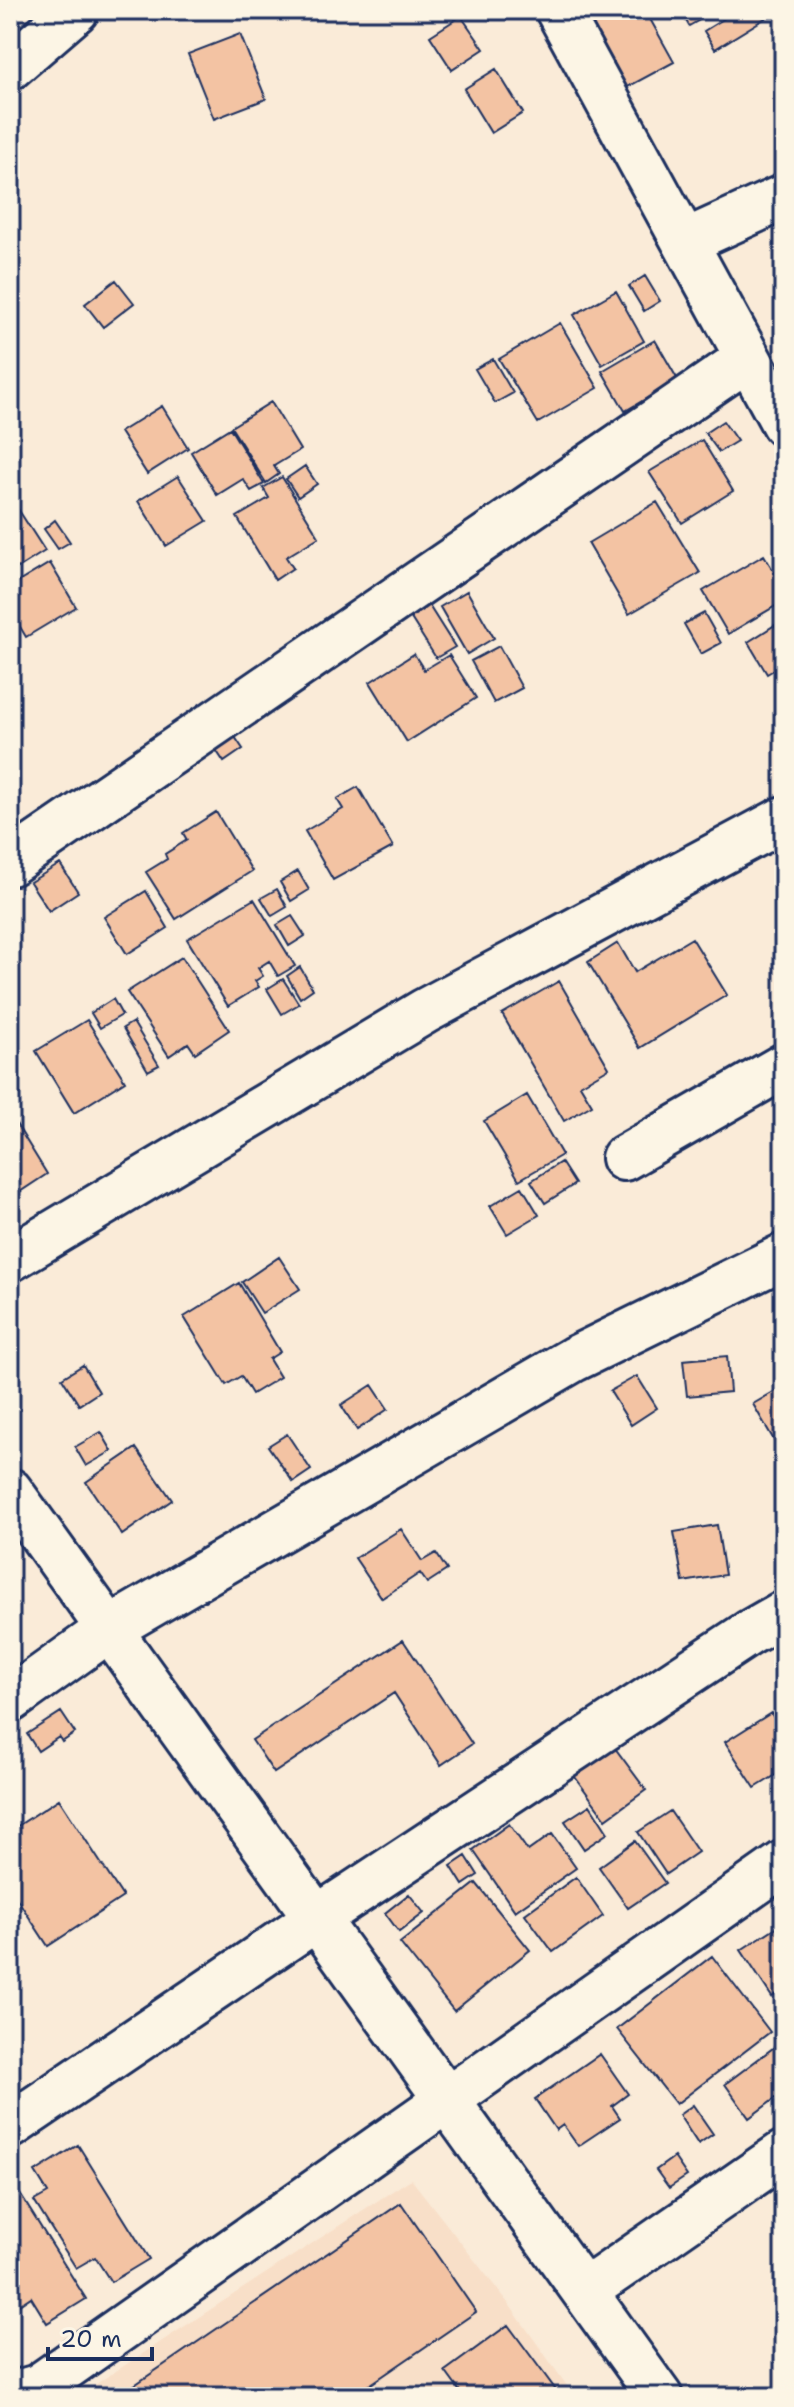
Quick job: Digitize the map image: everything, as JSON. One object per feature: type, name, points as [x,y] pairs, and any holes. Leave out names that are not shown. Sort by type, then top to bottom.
[{"type":"street","points":[[10,67],[76,10]]},
{"type":"street","points":[[558,10],[784,424]]},
{"type":"street","points":[[685,242],[784,197]]},
{"type":"street","points":[[10,863],[748,358]]},
{"type":"street","points":[[10,1259],[425,1011],[784,819]]},
{"type":"street","points":[[624,1158],[784,1066]]},
{"type":"street","points":[[10,1700],[109,1629],[574,1359],[784,1256]]},
{"type":"street","points":[[10,1491],[660,2397]]},
{"type":"street","points":[[10,2126],[317,1918],[784,1613]]},
{"type":"street","points":[[10,2395],[38,2387],[784,1863]]},
{"type":"street","points":[[585,2291],[784,2153]]},
{"type":"shaded area","points":[[411,2179],[508,2303],[575,2397],[76,2397]]},
{"type":"building","points":[[581,10],[645,10],[674,62],[624,89]]},
{"type":"building","points":[[680,10],[717,10],[689,26]]},
{"type":"building","points":[[738,10],[770,10],[772,14],[715,49],[704,31]]},
{"type":"building","points":[[461,16],[484,49],[452,70],[430,36]]},
{"type":"building","points":[[240,34],[266,99],[214,119],[188,54]]},
{"type":"building","points":[[496,69],[523,113],[491,133],[464,89]]},
{"type":"building","points":[[645,276],[660,301],[644,311],[629,286]]},
{"type":"building","points":[[116,280],[134,303],[103,327],[85,304]]},
{"type":"building","points":[[616,291],[644,341],[602,365],[574,315]]},
{"type":"building","points":[[560,323],[598,388],[538,423],[499,359]]},
{"type":"building","points":[[655,340],[678,380],[625,411],[602,371]]},
{"type":"building","points":[[493,359],[513,393],[495,403],[475,369]]},
{"type":"building","points":[[271,402],[300,450],[274,466],[279,474],[266,483],[231,427]]},
{"type":"building","points":[[162,406],[188,448],[147,474],[120,432]]},
{"type":"building","points":[[723,421],[737,441],[719,452],[705,433]]},
{"type":"building","points":[[230,428],[264,484],[251,491],[243,479],[217,495],[191,452]]},
{"type":"building","points":[[702,440],[733,491],[682,523],[649,472]]},
{"type":"building","points":[[305,466],[317,484],[298,497],[286,479]]},
{"type":"building","points":[[178,476],[207,521],[166,546],[138,501]]},
{"type":"building","points":[[282,477],[319,537],[286,557],[293,568],[275,580],[237,517],[269,498],[263,488]]},
{"type":"building","points":[[657,502],[700,573],[629,614],[588,543]]},
{"type":"building","points":[[18,509],[45,551],[10,573],[10,514]]},
{"type":"building","points":[[55,520],[70,542],[58,549],[44,529]]},
{"type":"building","points":[[764,555],[784,588],[784,601],[728,634],[703,591]]},
{"type":"building","points":[[50,563],[76,607],[26,637],[10,610],[10,587]]},
{"type":"building","points":[[467,591],[494,638],[467,654],[440,607]]},
{"type":"building","points":[[426,601],[455,647],[436,658],[407,612]]},
{"type":"building","points":[[704,613],[721,643],[701,654],[684,624]]},
{"type":"building","points":[[775,625],[784,640],[784,664],[767,674],[748,642]]},
{"type":"building","points":[[499,646],[522,688],[494,703],[471,661]]},
{"type":"building","points":[[414,654],[424,670],[449,655],[476,698],[407,742],[370,682]]},
{"type":"building","points":[[231,731],[243,749],[224,762],[212,744]]},
{"type":"building","points":[[358,787],[393,847],[333,880],[305,831],[343,809],[337,799]]},
{"type":"building","points":[[216,812],[252,871],[176,919],[146,872],[167,859],[165,854],[187,840],[183,833]]},
{"type":"building","points":[[60,864],[78,892],[49,911],[30,882]]},
{"type":"building","points":[[298,871],[309,890],[291,901],[280,882]]},
{"type":"building","points":[[277,889],[287,907],[272,916],[261,898]]},
{"type":"building","points":[[146,891],[168,928],[127,954],[104,917]]},
{"type":"building","points":[[254,899],[295,966],[278,976],[269,961],[258,968],[263,976],[255,981],[259,987],[228,1006],[187,939]]},
{"type":"building","points":[[292,916],[305,936],[289,946],[277,925]]},
{"type":"building","points":[[692,938],[727,995],[640,1048],[588,962],[618,943],[635,972]]},
{"type":"building","points":[[182,957],[229,1030],[195,1053],[188,1043],[169,1056],[127,992]]},
{"type":"building","points":[[300,967],[313,989],[300,998],[287,976]]},
{"type":"building","points":[[283,979],[299,1004],[282,1014],[267,989]]},
{"type":"building","points":[[559,981],[609,1068],[580,1085],[592,1105],[564,1121],[502,1014]]},
{"type":"building","points":[[113,999],[122,1015],[100,1028],[91,1013]]},
{"type":"building","points":[[87,1020],[125,1081],[74,1113],[36,1051]]},
{"type":"building","points":[[133,1022],[159,1065],[148,1071],[123,1028]]},
{"type":"building","points":[[527,1095],[562,1155],[519,1180],[484,1121]]},
{"type":"building","points":[[10,1114],[47,1174],[12,1197],[10,1194]]},
{"type":"building","points":[[561,1162],[575,1184],[545,1203],[531,1181]]},
{"type":"building","points":[[522,1187],[539,1215],[507,1234],[490,1206]]},
{"type":"building","points":[[279,1257],[300,1289],[262,1313],[242,1282]]},
{"type":"building","points":[[239,1283],[280,1352],[269,1359],[280,1377],[252,1394],[241,1376],[226,1385],[184,1317]]},
{"type":"building","points":[[727,1356],[730,1392],[687,1396],[683,1360]]},
{"type":"building","points":[[83,1365],[99,1392],[79,1405],[62,1378]]},
{"type":"building","points":[[637,1376],[657,1408],[631,1425],[610,1391]]},
{"type":"building","points":[[372,1385],[388,1409],[357,1430],[341,1405]]},
{"type":"building","points":[[784,1386],[784,1443],[778,1447],[753,1404]]},
{"type":"building","points":[[101,1432],[112,1451],[86,1466],[75,1447]]},
{"type":"building","points":[[287,1434],[311,1470],[293,1482],[268,1446]]},
{"type":"building","points":[[136,1448],[172,1500],[122,1535],[86,1482]]},
{"type":"building","points":[[717,1525],[725,1575],[683,1582],[674,1532]]},
{"type":"building","points":[[401,1529],[422,1561],[436,1553],[447,1570],[427,1583],[420,1573],[382,1598],[355,1558]]},
{"type":"building","points":[[403,1640],[472,1744],[441,1765],[394,1693],[274,1773],[252,1740]]},
{"type":"building","points":[[61,1712],[75,1733],[62,1742],[59,1737],[38,1751],[27,1734]]},
{"type":"building","points":[[771,1713],[784,1734],[784,1770],[755,1788],[725,1742]]},
{"type":"building","points":[[612,1744],[646,1790],[606,1819],[572,1773]]},
{"type":"building","points":[[59,1799],[123,1897],[48,1946],[10,1888],[10,1831]]},
{"type":"building","points":[[590,1805],[608,1833],[584,1849],[565,1821]]},
{"type":"building","points":[[670,1811],[698,1852],[666,1874],[638,1832]]},
{"type":"building","points":[[509,1824],[528,1851],[552,1834],[576,1868],[515,1911],[473,1850]]},
{"type":"building","points":[[635,1841],[665,1883],[628,1908],[599,1867]]},
{"type":"building","points":[[466,1856],[478,1875],[463,1885],[451,1866]]},
{"type":"building","points":[[576,1877],[603,1916],[553,1952],[525,1914]]},
{"type":"building","points":[[476,1883],[530,1950],[454,2011],[400,1943]]},
{"type":"building","points":[[409,1894],[424,1913],[399,1932],[385,1913]]},
{"type":"building","points":[[784,1922],[784,1989],[772,1997],[741,1950]]},
{"type":"building","points":[[712,1956],[770,2032],[676,2104],[617,2029]]},
{"type":"building","points":[[777,2045],[784,2054],[784,2092],[749,2118],[725,2084]]},
{"type":"building","points":[[600,2054],[628,2094],[612,2106],[620,2118],[578,2146],[563,2125],[556,2130],[535,2099]]},
{"type":"building","points":[[693,2105],[713,2134],[698,2144],[679,2115]]},
{"type":"building","points":[[78,2145],[149,2259],[111,2282],[95,2257],[76,2268],[34,2201],[48,2193],[35,2172]]},
{"type":"building","points":[[674,2157],[687,2176],[669,2188],[656,2170]]},
{"type":"building","points":[[15,2186],[86,2299],[47,2323],[31,2297],[13,2309],[10,2304],[10,2189]]},
{"type":"building","points":[[401,2203],[476,2312],[352,2397],[117,2397]]},
{"type":"building","points":[[508,2325],[561,2397],[464,2397],[445,2371]]}]
